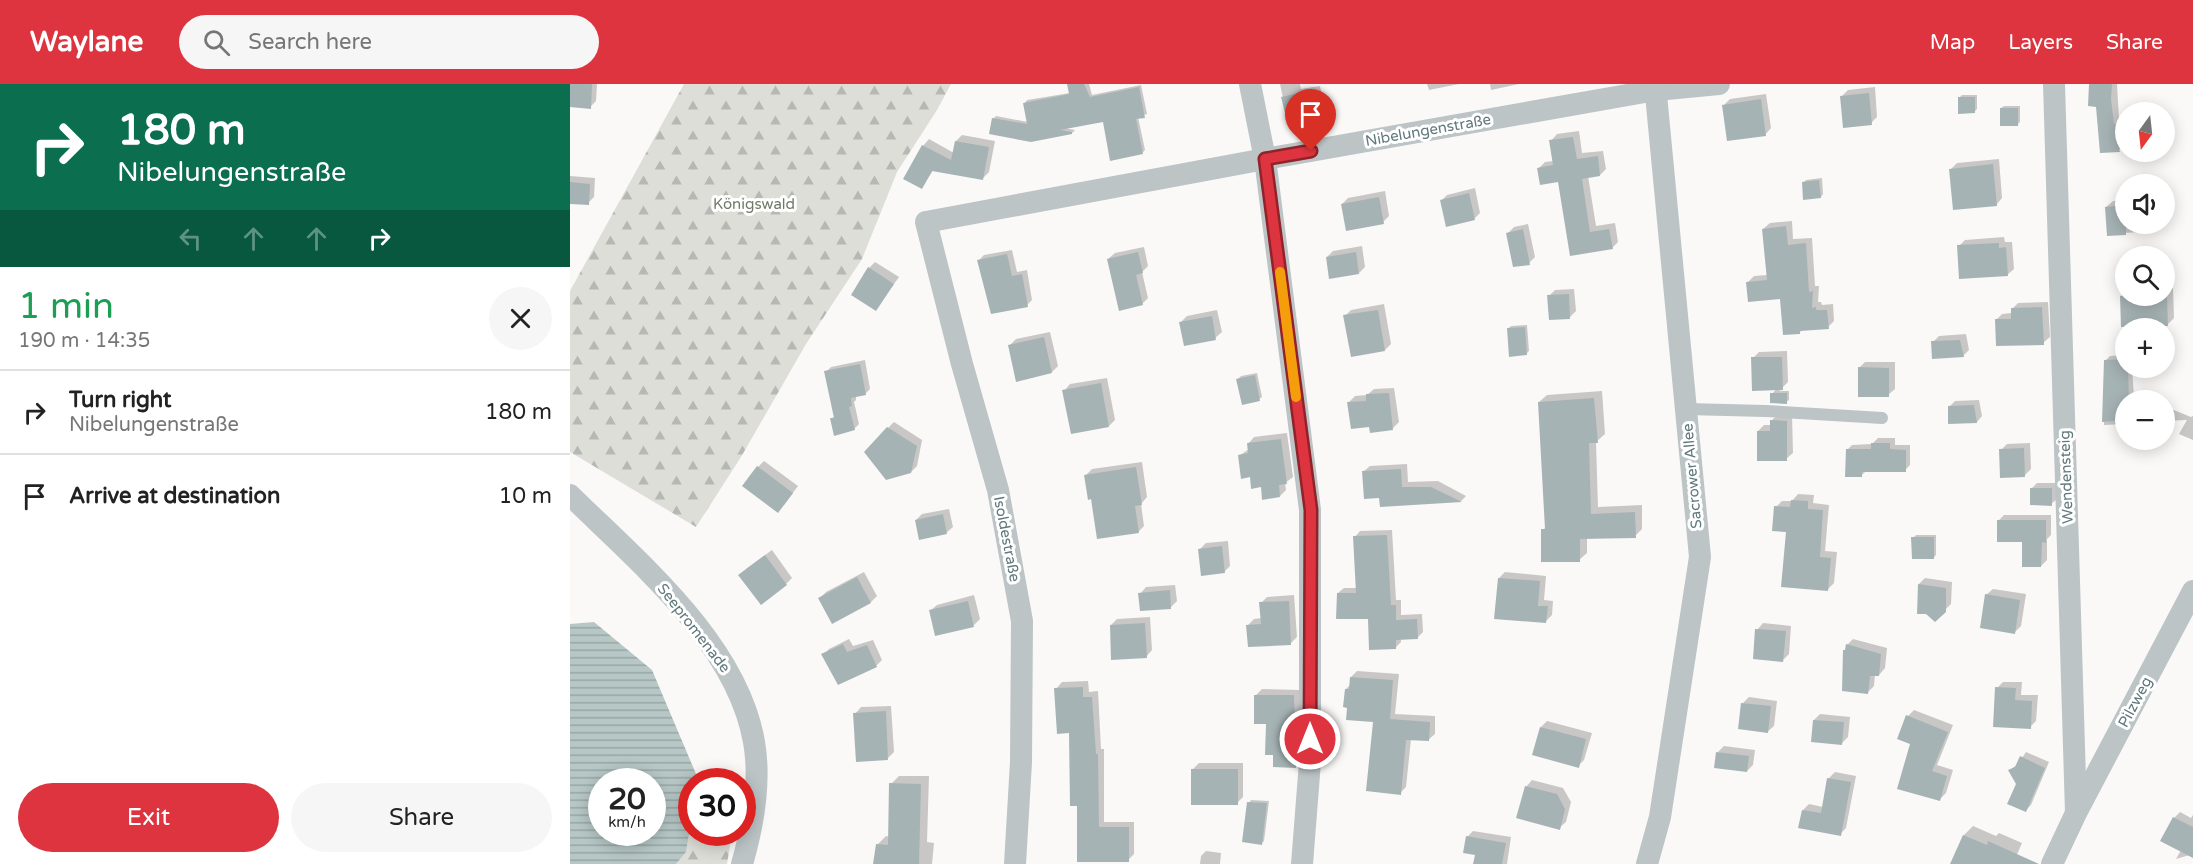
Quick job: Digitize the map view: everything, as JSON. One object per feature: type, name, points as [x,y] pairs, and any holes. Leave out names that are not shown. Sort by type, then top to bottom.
[{"type":"street","points":[[1250,84],[1265,159],[1311,510],[1310,762],[1302,864]]},
{"type":"street","name":"Nibelungenstraße","points":[[926,222],[1655,87],[1719,84]]},
{"type":"street","name":"Wendensteig","points":[[2052,864],[2076,813],[2054,84]]},
{"type":"street","name":"Sacrower Allee","points":[[1647,864],[1660,817],[1700,557],[1655,87]]},
{"type":"street","name":"Isoldestraße","points":[[926,222],[962,364],[998,489],[1022,621],[1021,762],[1015,864]]},
{"type":"street","name":"Seepromenade","points":[[570,495],[670,594],[717,653],[736,685],[755,743],[754,809],[742,864]]},
{"type":"street","name":"Pilzweg","points":[[2076,813],[2193,591]]},
{"type":"lane","points":[[1686,409],[1882,418]]},
{"type":"green space","name":"Königswald","points":[[684,84],[951,84],[897,172],[862,259],[806,344],[741,457],[696,527],[570,452],[570,291]]},
{"type":"green space","points":[[687,846],[730,846],[727,864],[676,864],[686,852]]},
{"type":"shaded area","points":[[594,622],[652,670],[693,768],[678,768],[678,846],[687,846],[686,852],[676,864],[570,864],[570,624]]},
{"type":"building","points":[[570,84],[592,84],[591,109],[570,107]]},
{"type":"building","points":[[1067,84],[1084,84],[1090,97],[1139,87],[1145,118],[1136,119],[1143,154],[1110,161],[1103,122],[1060,130],[1072,132],[1072,134],[1031,142],[989,134],[992,118],[1027,124],[1023,103],[1069,94]]},
{"type":"building","points":[[2089,84],[2112,84],[2115,152],[2100,153],[2096,107],[2088,106]]},
{"type":"building","points":[[1315,91],[1319,111],[1295,119],[1291,117],[1290,112],[1285,113],[1281,97]]},
{"type":"building","points":[[1869,93],[1872,125],[1843,128],[1840,96]]},
{"type":"building","points":[[1958,97],[1975,97],[1975,113],[1958,114]]},
{"type":"building","points":[[1761,99],[1766,136],[1727,141],[1722,105]]},
{"type":"building","points":[[2000,108],[2018,108],[2018,126],[2000,126]]},
{"type":"building","points":[[1573,137],[1577,159],[1598,156],[1600,176],[1582,179],[1590,232],[1609,229],[1613,249],[1570,256],[1558,182],[1540,185],[1537,168],[1553,165],[1549,140]]},
{"type":"building","points":[[955,141],[989,147],[983,180],[932,171],[922,189],[903,179],[922,145],[951,160]]},
{"type":"building","points":[[1993,164],[1997,206],[1953,210],[1949,169]]},
{"type":"building","points":[[1819,180],[1821,198],[1803,200],[1802,182]]},
{"type":"building","points":[[570,182],[590,184],[589,205],[570,204]]},
{"type":"building","points":[[1469,193],[1475,220],[1446,227],[1440,200]]},
{"type":"building","points":[[1379,197],[1384,224],[1346,231],[1341,204]]},
{"type":"building","points":[[2115,206],[2115,234],[2126,235],[2107,236],[2105,207]]},
{"type":"building","points":[[1786,226],[1788,245],[1806,243],[1809,292],[1813,291],[1812,308],[1827,310],[1829,329],[1783,335],[1780,299],[1748,302],[1746,282],[1767,280],[1762,229]]},
{"type":"building","points":[[1523,229],[1530,265],[1513,267],[1506,233]]},
{"type":"building","points":[[1999,243],[1999,248],[2006,247],[2008,276],[1959,279],[1957,245]]},
{"type":"building","points":[[1138,252],[1143,273],[1136,275],[1143,305],[1119,311],[1107,259]]},
{"type":"building","points":[[1356,252],[1359,274],[1329,279],[1326,257]]},
{"type":"building","points":[[1007,254],[1012,276],[1022,274],[1028,307],[991,314],[977,260]]},
{"type":"building","points":[[868,267],[894,284],[876,311],[851,295]]},
{"type":"building","points":[[1569,294],[1570,319],[1549,320],[1547,295]]},
{"type":"building","points":[[2120,306],[2167,306],[2168,318],[2121,318]]},
{"type":"building","points":[[2042,307],[2044,345],[1996,346],[1995,319],[2011,319],[2011,308]]},
{"type":"building","points":[[1378,310],[1385,351],[1351,357],[1343,315]]},
{"type":"building","points":[[1212,316],[1216,340],[1184,346],[1179,322]]},
{"type":"building","points":[[1525,327],[1527,355],[1509,357],[1507,328]]},
{"type":"building","points":[[1044,337],[1052,373],[1016,382],[1008,345]]},
{"type":"building","points":[[1960,340],[1964,357],[1932,359],[1931,341]]},
{"type":"building","points":[[1751,357],[1782,357],[1783,390],[1752,391]]},
{"type":"building","points":[[2104,360],[2115,360],[2115,378],[2128,378],[2129,390],[2115,390],[2115,421],[2102,422]]},
{"type":"building","points":[[860,364],[866,395],[851,398],[852,406],[849,407],[855,430],[834,436],[830,418],[834,418],[824,371]]},
{"type":"building","points":[[1858,367],[1889,368],[1889,397],[1858,397]]},
{"type":"building","points":[[1255,375],[1260,401],[1242,405],[1236,379]]},
{"type":"building","points":[[1101,383],[1109,427],[1071,434],[1062,390]]},
{"type":"building","points":[[1389,393],[1393,430],[1370,433],[1369,427],[1351,429],[1347,402],[1366,401],[1366,394]]},
{"type":"building","points":[[1770,393],[1787,393],[1787,404],[1770,403]]},
{"type":"building","points":[[1594,398],[1598,443],[1589,443],[1591,514],[1635,512],[1636,538],[1580,539],[1580,562],[1541,562],[1541,529],[1545,529],[1538,402]]},
{"type":"building","points":[[1974,405],[1977,423],[1948,424],[1948,406]]},
{"type":"building","points":[[1770,420],[1787,421],[1787,461],[1757,461],[1757,431],[1770,431]]},
{"type":"building","points":[[887,427],[917,446],[911,473],[886,480],[864,452]]},
{"type":"building","points":[[1281,439],[1287,484],[1279,485],[1280,497],[1262,500],[1261,487],[1251,489],[1250,477],[1241,479],[1238,455],[1248,453],[1247,443]]},
{"type":"building","points":[[1871,443],[1890,443],[1890,449],[1906,450],[1906,472],[1862,472],[1862,477],[1845,477],[1846,449],[1871,449]]},
{"type":"building","points":[[2024,448],[2025,477],[2000,478],[1999,449]]},
{"type":"building","points":[[757,466],[793,493],[778,513],[742,486]]},
{"type":"building","points":[[1136,467],[1142,505],[1135,506],[1139,533],[1097,539],[1091,499],[1088,500],[1084,475]]},
{"type":"building","points":[[1401,469],[1402,487],[1431,487],[1462,502],[1380,507],[1379,498],[1364,499],[1362,471]]},
{"type":"building","points":[[2030,488],[2052,488],[2052,506],[2030,505]]},
{"type":"building","points":[[1791,500],[1808,501],[1808,509],[1823,510],[1820,557],[1831,558],[1828,591],[1781,587],[1786,532],[1772,531],[1774,506],[1790,507]]},
{"type":"building","points":[[943,514],[947,534],[919,540],[915,520]]},
{"type":"building","points":[[1997,520],[2046,520],[2046,543],[2042,542],[2041,567],[2022,567],[2022,542],[1997,542]]},
{"type":"building","points":[[1387,535],[1391,605],[1396,605],[1396,620],[1417,619],[1418,639],[1396,640],[1396,649],[1369,650],[1368,619],[1336,619],[1337,593],[1356,593],[1353,536]]},
{"type":"building","points":[[1911,537],[1934,537],[1934,559],[1912,559]]},
{"type":"building","points":[[1222,546],[1225,573],[1201,576],[1198,549]]},
{"type":"building","points":[[765,555],[787,585],[761,605],[738,575]]},
{"type":"building","points":[[857,577],[871,603],[832,624],[818,598]]},
{"type":"building","points":[[1498,578],[1540,581],[1538,606],[1548,606],[1546,623],[1494,619]]},
{"type":"building","points":[[1918,584],[1946,588],[1946,612],[1935,622],[1926,614],[1917,614]]},
{"type":"building","points":[[1170,590],[1171,609],[1140,611],[1138,593]]},
{"type":"building","points":[[1985,594],[2020,600],[2015,634],[1980,628]]},
{"type":"building","points":[[968,601],[974,627],[935,636],[929,610]]},
{"type":"building","points":[[1289,601],[1291,645],[1248,647],[1246,625],[1261,624],[1259,602]]},
{"type":"building","points":[[1145,623],[1147,658],[1111,660],[1110,625]]},
{"type":"building","points":[[1755,629],[1786,631],[1783,662],[1753,659]]},
{"type":"building","points":[[843,644],[847,652],[867,645],[877,667],[838,685],[821,654]]},
{"type":"building","points":[[1846,644],[1881,654],[1879,676],[1870,676],[1868,694],[1842,691],[1843,650]]},
{"type":"building","points":[[1350,677],[1393,680],[1390,719],[1430,722],[1429,741],[1406,740],[1401,795],[1366,791],[1373,722],[1346,720],[1347,708],[1343,707],[1345,689],[1349,689]]},
{"type":"building","points":[[1083,687],[1083,697],[1092,697],[1096,754],[1098,754],[1099,827],[1129,827],[1129,862],[1077,862],[1077,806],[1070,806],[1069,733],[1057,734],[1054,688]]},
{"type":"building","points":[[1995,687],[2016,688],[2015,700],[2032,701],[2031,729],[1993,727]]},
{"type":"building","points":[[1254,695],[1294,695],[1296,768],[1273,767],[1273,755],[1265,755],[1266,724],[1254,724]]},
{"type":"building","points":[[1741,703],[1771,706],[1768,733],[1738,729]]},
{"type":"building","points":[[886,711],[888,760],[856,762],[853,713]]},
{"type":"building","points":[[1906,715],[1948,732],[1932,771],[1947,776],[1940,801],[1897,789],[1910,744],[1897,739]]},
{"type":"building","points":[[1813,720],[1844,722],[1842,745],[1811,742]]},
{"type":"building","points":[[1540,727],[1586,739],[1579,768],[1532,755]]},
{"type":"building","points":[[1716,752],[1749,756],[1747,772],[1714,768]]},
{"type":"building","points":[[2020,756],[2045,768],[2026,812],[2007,804],[2016,784],[2008,770],[2015,767]]},
{"type":"building","points":[[1191,769],[1238,769],[1238,805],[1191,805]]},
{"type":"building","points":[[1827,778],[1851,782],[1841,836],[1798,828],[1802,810],[1821,813]]},
{"type":"building","points":[[889,783],[921,784],[919,864],[873,864],[876,844],[888,845]]},
{"type":"building","points":[[1525,786],[1557,794],[1565,809],[1560,830],[1516,818]]},
{"type":"building","points":[[1247,802],[1267,803],[1262,845],[1242,842]]},
{"type":"building","points":[[2173,817],[2193,827],[2193,858],[2160,841]]},
{"type":"building","points":[[1963,835],[1987,845],[1988,841],[2039,864],[1950,864]]},
{"type":"building","points":[[1466,836],[1506,843],[1502,864],[1473,864],[1475,855],[1463,853]]},
{"type":"slow traffic","points":[[1280,272],[1296,397]]},
{"type":"route","points":[[1310,739],[1311,510],[1265,159],[1311,151]]}]
